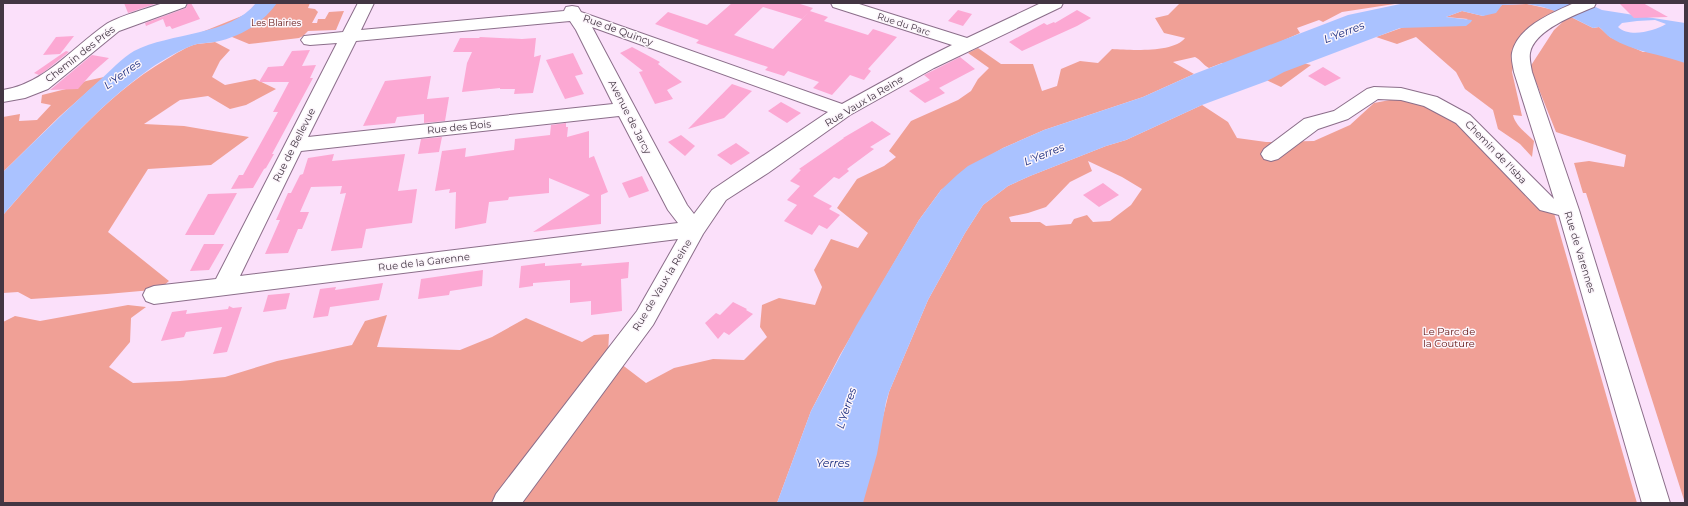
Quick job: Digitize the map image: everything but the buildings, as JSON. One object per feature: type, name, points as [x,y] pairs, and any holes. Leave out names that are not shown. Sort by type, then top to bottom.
[{"type":"street","name":"Chemin des Prés","points":[[3,96],[18,94],[41,85],[113,27],[179,3]]},
{"type":"street","name":"Rue de Bellevue","points":[[223,287],[366,3]]},
{"type":"street","name":"Rue du Parc","points":[[839,3],[969,45]]},
{"type":"street","name":"Rue Vaux la Reine","points":[[695,229],[719,195],[761,168],[843,111],[890,84],[1055,3]]},
{"type":"street","name":"Rue de Varennes","points":[[1588,3],[1559,16],[1540,28],[1528,39],[1521,52],[1523,72],[1568,210],[1656,503]]},
{"type":"street","name":"Rue de Quincy","points":[[310,40],[349,37],[571,9],[843,111]]},
{"type":"street","name":"Avenue de Jarcy","points":[[571,9],[585,30],[679,210],[695,229]]},
{"type":"street","name":"Chemin de l'Isba","points":[[1271,154],[1311,124],[1340,115],[1374,93],[1401,94],[1430,101],[1463,118],[1547,204],[1568,210]]},
{"type":"street","name":"Rue des Bois","points":[[294,146],[625,109]]},
{"type":"street","name":"Rue de la Garenne","points":[[154,295],[695,229]]},
{"type":"street","name":"Rue de Vaux la Reine","points":[[506,503],[645,318],[695,229]]},
{"type":"green space","name":"Les Blairies","points":[[266,3],[310,3],[308,8],[315,9],[318,12],[312,23],[317,23],[318,19],[325,19],[329,12],[344,11],[336,30],[308,31],[299,38],[249,44],[220,32],[202,32],[264,7]]},
{"type":"green space","points":[[1180,3],[1401,3],[1342,12],[1323,22],[1319,20],[1297,28],[1300,33],[1282,41],[1292,60],[1311,65],[1281,87],[1252,73],[1222,63],[1209,68],[1195,57],[1173,62],[1194,74],[1143,97],[1044,130],[1003,148],[941,190],[919,220],[840,355],[811,411],[777,503],[3,503],[3,322],[15,316],[40,321],[128,305],[146,307],[131,318],[130,342],[109,367],[133,383],[225,377],[277,361],[352,345],[365,321],[387,315],[377,347],[460,350],[492,337],[526,318],[582,342],[594,335],[609,334],[608,354],[646,383],[674,368],[713,359],[744,360],[767,337],[760,327],[762,305],[779,298],[815,305],[822,287],[814,270],[831,239],[858,248],[868,233],[837,208],[857,179],[884,166],[896,157],[889,151],[911,121],[958,100],[971,91],[978,79],[989,68],[968,53],[978,48],[1001,64],[1033,64],[1042,91],[1057,86],[1061,69],[1080,61],[1098,63],[1112,49],[1151,50],[1179,43],[1185,38],[1164,33],[1155,18],[1168,15]]},
{"type":"green space","points":[[1527,4],[1559,11],[1568,11],[1518,45],[1512,72],[1522,116],[1513,115],[1518,126],[1534,141],[1532,157],[1520,144],[1498,129],[1493,110],[1465,89],[1456,72],[1416,37],[1397,44],[1376,37],[1404,27],[1456,25],[1468,19],[1446,17],[1462,11],[1483,16],[1502,5]]},
{"type":"green space","points":[[1569,16],[1593,28],[1599,27],[1610,37],[1643,52],[1685,52],[1685,503],[1586,193],[1583,193],[1574,163],[1589,161],[1624,167],[1626,155],[1556,132],[1530,67],[1554,30]]},
{"type":"green space","points":[[215,42],[230,50],[220,61],[212,77],[225,85],[255,79],[276,89],[246,105],[230,109],[208,96],[180,100],[144,124],[184,126],[249,137],[211,165],[148,169],[108,232],[169,281],[162,287],[152,290],[107,294],[31,299],[18,292],[3,293],[3,215],[79,130],[100,110],[143,74],[185,48],[197,44]]},
{"type":"green space","points":[[104,77],[60,116],[3,172],[3,117],[20,114],[19,121],[37,120],[51,105],[41,103],[42,95]]},
{"type":"green space","name":"Le Parc de la Couture","points":[[1416,95],[1440,99],[1554,213],[1637,503],[862,503],[889,392],[928,300],[965,233],[983,205],[1008,186],[1106,146],[1126,140],[1202,105],[1228,122],[1237,138],[1266,142],[1314,141],[1350,125],[1374,103]],"holes":[[[1088,161],[1122,177],[1142,189],[1131,205],[1110,221],[1093,222],[1087,215],[1074,219],[1071,224],[1046,226],[1040,222],[1011,222],[1009,217],[1046,207],[1070,182],[1092,171]]]},
{"type":"water","name":"L'Yerres","points":[[256,3],[277,3],[257,23],[242,33],[224,40],[197,44],[186,48],[173,54],[151,68],[130,84],[91,118],[3,215],[3,172],[121,61],[134,51],[149,45],[216,28],[231,22],[245,14]]},
{"type":"water","name":"Yerres","points":[[1405,3],[1587,3],[1602,10],[1685,23],[1685,63],[1629,47],[1611,38],[1599,27],[1593,28],[1569,16],[1543,7],[1527,4],[1502,5],[1496,13],[1483,16],[1462,11],[1446,17],[1472,20],[1466,26],[1400,28],[1202,105],[1126,140],[1106,146],[1008,186],[983,205],[965,233],[928,300],[889,392],[877,454],[863,503],[777,503],[811,411],[856,326],[919,220],[941,190],[957,175],[968,166],[1003,148],[1044,130],[1143,97],[1194,74],[1348,15]],"holes":[[[1655,20],[1666,24],[1649,31],[1635,33],[1618,27],[1622,23],[1637,21]]]}]
